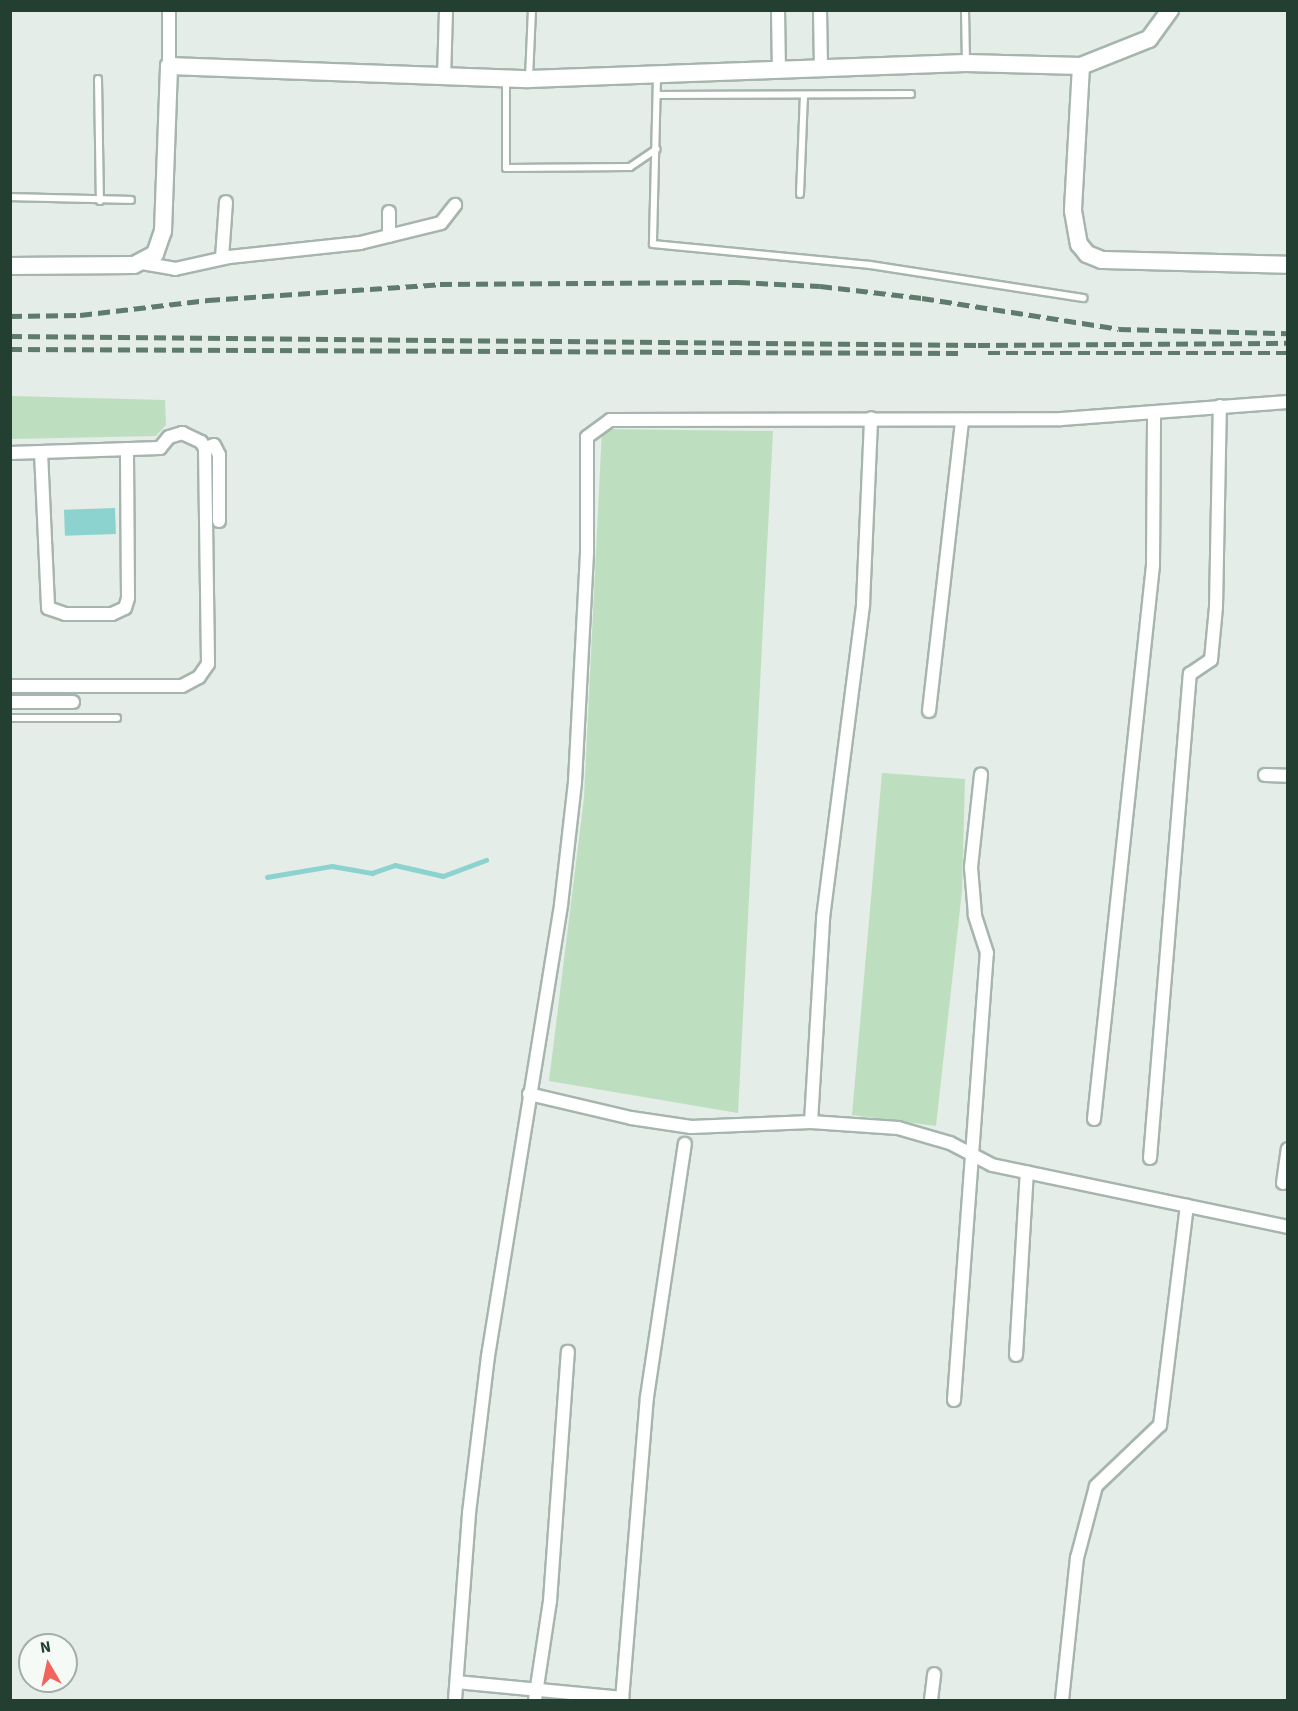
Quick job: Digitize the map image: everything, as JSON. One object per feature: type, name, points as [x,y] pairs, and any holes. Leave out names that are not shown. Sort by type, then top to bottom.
[{"type":"street","points":[[142,263],[155,254],[162,240],[169,10]]},
{"type":"street","points":[[444,78],[446,10]]},
{"type":"street","points":[[778,10],[779,71]]},
{"type":"street","points":[[820,10],[821,69]]},
{"type":"street","points":[[169,66],[506,79],[657,77],[966,63],[1081,66],[1149,39],[1170,10]]},
{"type":"street","points":[[1081,66],[1073,211],[1079,244],[1087,254],[1102,260],[1287,265]]},
{"type":"street","points":[[222,258],[226,202]]},
{"type":"street","points":[[10,266],[142,263],[175,269],[222,258],[360,243],[441,223],[455,205]]},
{"type":"street","points":[[389,212],[389,236]]},
{"type":"street","points":[[455,1701],[469,1513],[488,1356],[561,905],[575,782],[587,552],[587,437],[610,420],[872,418],[962,420],[1154,414],[1220,406],[1287,402]]},
{"type":"street","points":[[1150,1158],[1190,674],[1211,660],[1216,607],[1220,406]]},
{"type":"street","points":[[1094,1119],[1153,565],[1154,414]]},
{"type":"street","points":[[811,1122],[823,918],[863,604],[872,418]]},
{"type":"street","points":[[929,711],[962,420]]},
{"type":"street","points":[[10,453],[160,448],[169,437],[183,433],[196,437],[205,448],[208,664],[205,671],[182,686],[10,686]]},
{"type":"street","points":[[205,448],[214,445],[219,455],[219,522]]},
{"type":"street","points":[[41,452],[48,608],[65,614],[112,614],[125,608],[128,598],[127,449]]},
{"type":"street","points":[[10,702],[73,702]]},
{"type":"street","points":[[954,1400],[987,953],[975,915],[971,867],[981,775]]},
{"type":"street","points":[[1265,776],[1287,777]]},
{"type":"street","points":[[529,1094],[631,1118],[691,1127],[811,1122],[898,1128],[972,1154],[992,1165],[1287,1227]]},
{"type":"street","points":[[457,1682],[536,1694],[622,1699],[646,1397],[686,1144]]},
{"type":"street","points":[[1283,1183],[1287,1149]]},
{"type":"street","points":[[1016,1355],[1027,1172]]},
{"type":"street","points":[[1062,1701],[1077,1558],[1095,1486],[1160,1425],[1187,1206]]},
{"type":"street","points":[[536,1694],[550,1600],[568,1352]]},
{"type":"street","points":[[931,1701],[934,1674]]},
{"type":"lane","points":[[529,79],[531,10]]},
{"type":"lane","points":[[965,10],[966,63]]},
{"type":"lane","points":[[657,77],[653,244],[870,265],[1083,298]]},
{"type":"lane","points":[[98,79],[100,201]]},
{"type":"lane","points":[[506,79],[506,168],[630,167],[657,148]]},
{"type":"lane","points":[[657,95],[911,94]]},
{"type":"lane","points":[[800,194],[804,95]]},
{"type":"lane","points":[[10,197],[132,200]]},
{"type":"lane","points":[[10,718],[117,718]]},
{"type":"green space","points":[[11,396],[165,400],[166,425],[156,436],[11,439]]},
{"type":"green space","points":[[602,429],[773,431],[738,1113],[549,1081],[584,798]]},
{"type":"green space","points":[[882,773],[965,779],[962,891],[936,1126],[852,1115]]},
{"type":"water","points":[[115,508],[116,534],[65,536],[64,510]]},
{"type":"waterway","points":[[267,877],[332,866],[372,873],[395,865],[443,876],[486,860]]},
{"type":"railway","points":[[10,316],[80,315],[208,300],[440,284],[738,282],[820,286],[922,298],[1119,329],[1288,333]]},
{"type":"railway","points":[[10,336],[978,345],[1288,343]]},
{"type":"railway","points":[[10,349],[961,353]]},
{"type":"railway","points":[[988,353],[1288,353]]}]
